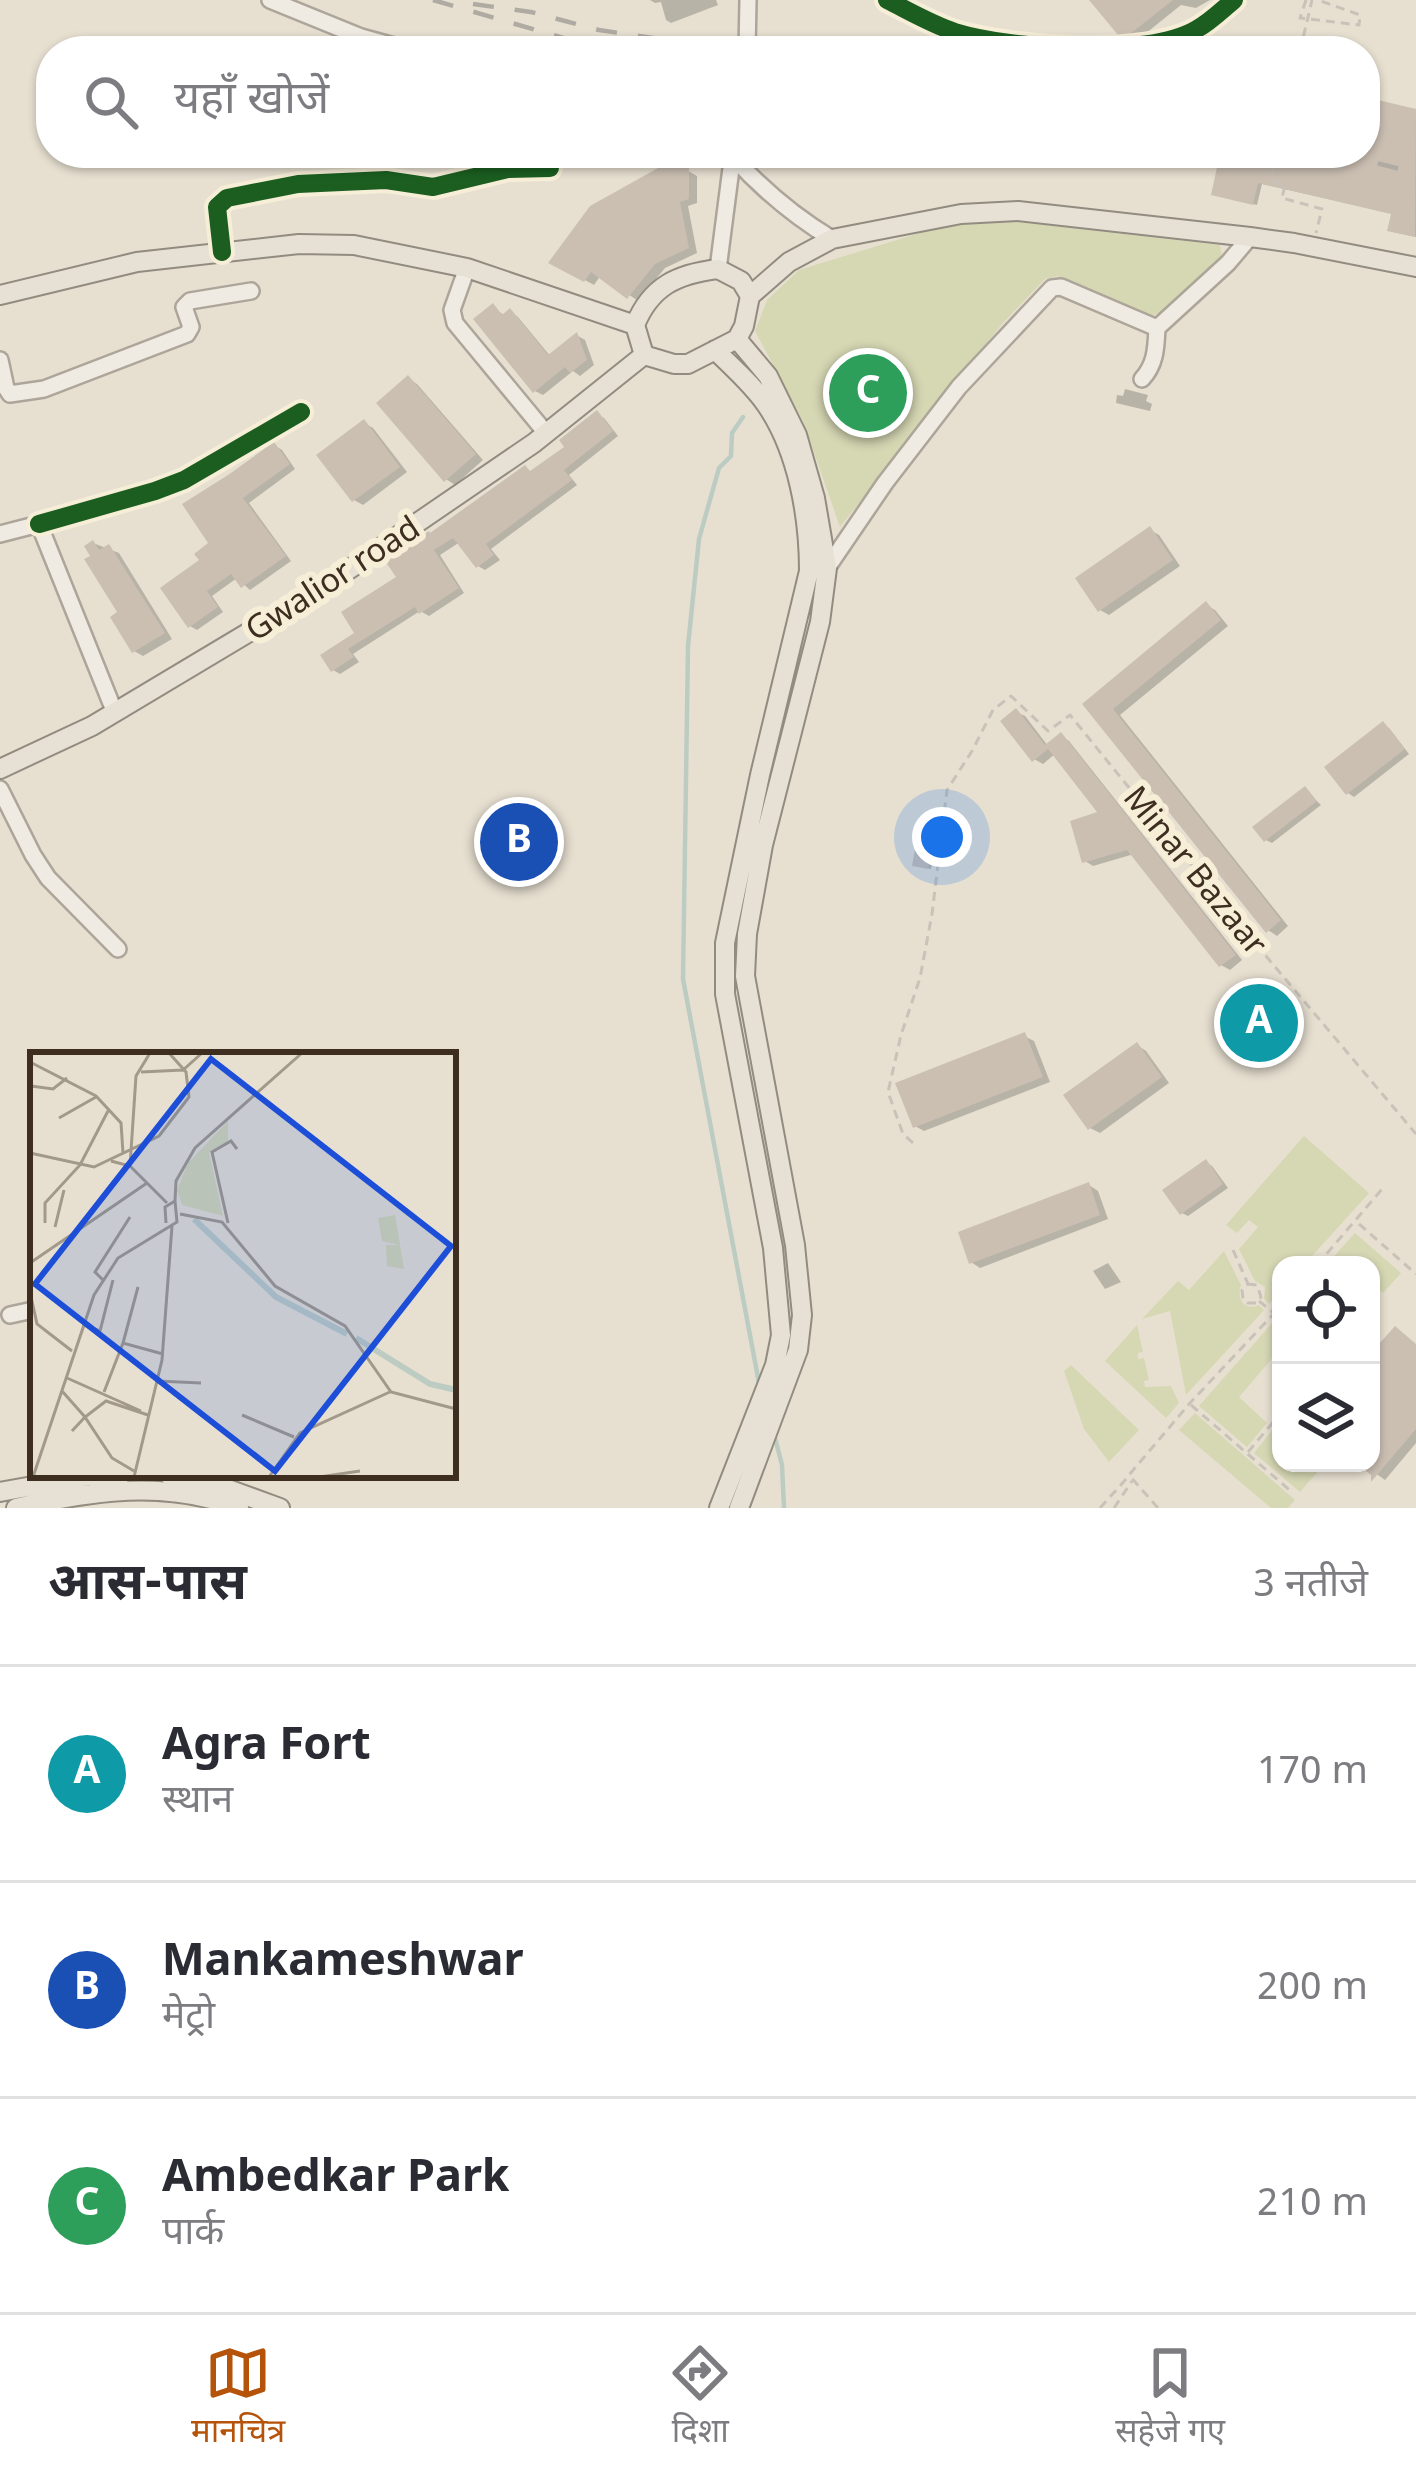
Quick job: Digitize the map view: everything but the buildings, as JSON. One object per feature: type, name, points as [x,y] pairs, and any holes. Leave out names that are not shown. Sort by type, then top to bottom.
[{"type":"main road","points":[[750,296],[741,281],[718,269],[694,272],[664,286],[644,302],[634,325],[644,355],[688,364],[737,339],[750,296],[789,262],[832,238],[961,214],[1018,211],[1250,237],[1416,267]]},
{"type":"main road","points":[[0,295],[137,262],[299,244],[354,245],[467,268],[634,325]]},
{"type":"main road","points":[[737,339],[768,376],[797,435],[815,498],[827,568],[820,622],[725,994],[772,1248],[781,1312],[780,1372]]},
{"type":"main road","points":[[715,350],[751,386],[778,424],[809,540],[809,571],[728,917],[735,956],[745,976],[795,1245],[802,1335],[798,1350],[780,1372],[754,1441],[719,1508]]},
{"type":"main road","name":"Gwalior road","points":[[0,769],[92,726],[316,592],[546,433],[644,355]]},
{"type":"main road","points":[[772,1248],[795,1245]]},
{"type":"main road","points":[[739,1508],[754,1441]]},
{"type":"main road","points":[[0,1492],[78,1478]]},
{"type":"main road","points":[[195,1478],[280,1508]]},
{"type":"main road","points":[[16,1508],[135,1489],[172,1491],[239,1508]]},
{"type":"street","points":[[270,0],[359,36]]},
{"type":"street","points":[[887,0],[958,33],[975,36]]},
{"type":"street","points":[[1182,36],[1234,0]]},
{"type":"street","points":[[749,36],[754,3]]},
{"type":"street","points":[[222,252],[218,207],[227,198],[298,184],[386,181],[433,187],[508,169],[550,168]]},
{"type":"street","points":[[718,269],[731,168]]},
{"type":"street","points":[[746,168],[772,195],[832,238]]},
{"type":"street","points":[[1142,379],[1154,360],[1157,328],[1250,237]]},
{"type":"street","points":[[467,268],[452,310],[455,323],[546,433]]},
{"type":"street","points":[[827,568],[959,387],[1047,291],[1061,287],[1157,328]]},
{"type":"street","points":[[0,360],[10,394],[44,389],[187,334],[191,327],[184,307],[190,301],[251,292]]},
{"type":"street","points":[[0,535],[184,480],[301,412]]},
{"type":"street","points":[[39,524],[115,713]]},
{"type":"street","points":[[0,789],[48,878],[118,949]]},
{"type":"street","points":[[10,1316],[30,1311]]},
{"type":"path","points":[[1312,0],[1360,15],[1359,25],[1300,18],[1312,0]]},
{"type":"path","points":[[1304,36],[1312,0]]},
{"type":"path","points":[[1273,168],[1270,181],[1285,185],[1282,198],[1322,209],[1312,247]]},
{"type":"path","points":[[1325,1256],[1383,1188]]},
{"type":"path","points":[[1356,1221],[1416,1274]]},
{"type":"path","points":[[1233,1250],[1248,1284]]},
{"type":"path","points":[[1253,1283],[1260,1288],[1259,1301],[1252,1304],[1243,1299],[1242,1290],[1253,1283]]},
{"type":"path","points":[[1259,1301],[1272,1311]]},
{"type":"path","points":[[1100,1508],[1272,1315]]},
{"type":"path","points":[[1190,1403],[1293,1493]]},
{"type":"path","points":[[1247,1454],[1272,1424]]},
{"type":"path","points":[[1114,1508],[1131,1478]]},
{"type":"path","points":[[1131,1478],[1158,1508]]},
{"type":"green space","points":[[992,219],[1220,245],[1222,256],[1163,311],[1148,318],[1057,276],[1045,279],[1001,325],[840,527],[803,421],[755,331],[767,300],[799,270],[939,227]]},
{"type":"green space","points":[[1304,1136],[1369,1193],[1312,1256],[1272,1256],[1269,1304],[1264,1299],[1265,1287],[1255,1281],[1239,1249],[1258,1227],[1249,1220],[1237,1233],[1226,1225]]},
{"type":"green space","points":[[1355,1233],[1401,1273],[1383,1293],[1380,1256],[1334,1256]]},
{"type":"green space","points":[[1224,1251],[1241,1285],[1242,1302],[1264,1310],[1186,1395],[1170,1311],[1142,1319],[1178,1281],[1189,1290]]},
{"type":"green space","points":[[1272,1323],[1272,1358],[1239,1397],[1267,1423],[1247,1447],[1199,1406]]},
{"type":"green space","points":[[1137,1325],[1143,1352],[1138,1359],[1144,1358],[1149,1380],[1144,1381],[1145,1387],[1171,1386],[1179,1403],[1166,1418],[1105,1361]]},
{"type":"green space","points":[[1071,1365],[1139,1430],[1109,1462],[1084,1429],[1064,1371]]},
{"type":"green space","points":[[1195,1413],[1295,1500],[1288,1508],[1271,1508],[1179,1430]]},
{"type":"green space","points":[[1272,1430],[1272,1468],[1254,1453]]},
{"type":"green space","points":[[1276,1472],[1318,1472],[1300,1492]]},
{"type":"waterway","points":[[743,417],[732,433],[731,456],[719,468],[699,539],[688,646],[683,979],[759,1383]]},
{"type":"waterway","points":[[774,1434],[782,1465],[784,1508]]},
{"type":"railway","points":[[433,0],[557,36]]},
{"type":"railway","points":[[473,4],[640,36]]},
{"type":"railway","points":[[1380,164],[1416,173]]},
{"type":"cycle path","points":[[887,0],[971,36]]},
{"type":"cycle path","points":[[1179,36],[1202,26],[1234,0]]},
{"type":"cycle path","points":[[222,252],[217,207],[227,198],[298,184],[386,180],[433,187],[508,169],[550,168]]},
{"type":"cycle path","points":[[39,524],[184,480],[301,412]]},
{"type":"place","name":"Ambedkar Park","points":[[868,393]]},
{"type":"place","name":"Mankameshwar","points":[[519,842]]},
{"type":"place","name":"Agra Fort","points":[[1259,1023]]}]
